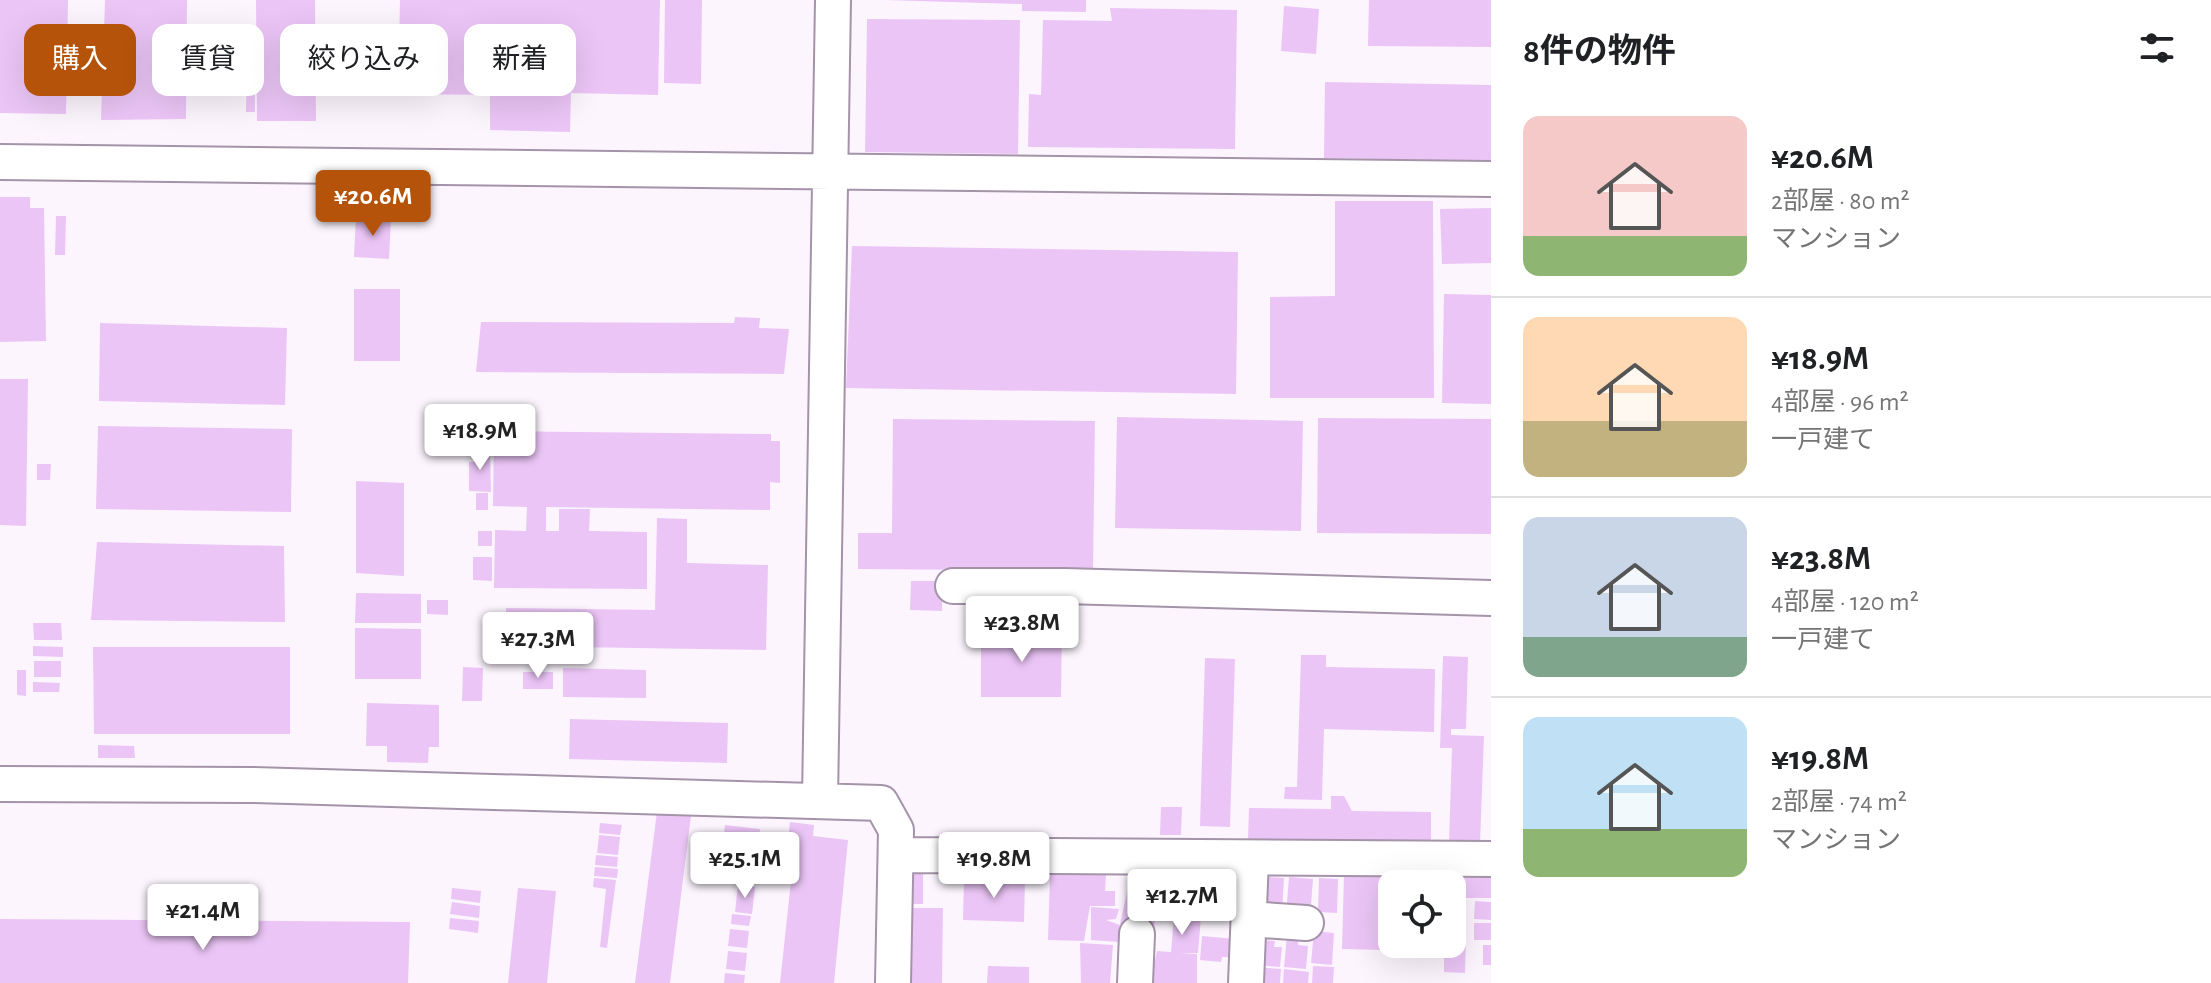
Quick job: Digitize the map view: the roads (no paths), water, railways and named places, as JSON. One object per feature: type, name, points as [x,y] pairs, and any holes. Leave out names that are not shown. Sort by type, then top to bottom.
[{"type":"street","points":[[820,800],[833,0]]},
{"type":"street","points":[[0,162],[1491,179]]},
{"type":"street","points":[[953,586],[1064,586],[1491,598]]},
{"type":"street","points":[[0,784],[252,785],[881,803],[896,830],[893,983]]},
{"type":"street","points":[[896,855],[1491,859]]},
{"type":"street","points":[[1246,983],[1251,858]]},
{"type":"street","points":[[1249,919],[1306,923]]},
{"type":"street","points":[[1135,983],[1137,934]]}]
